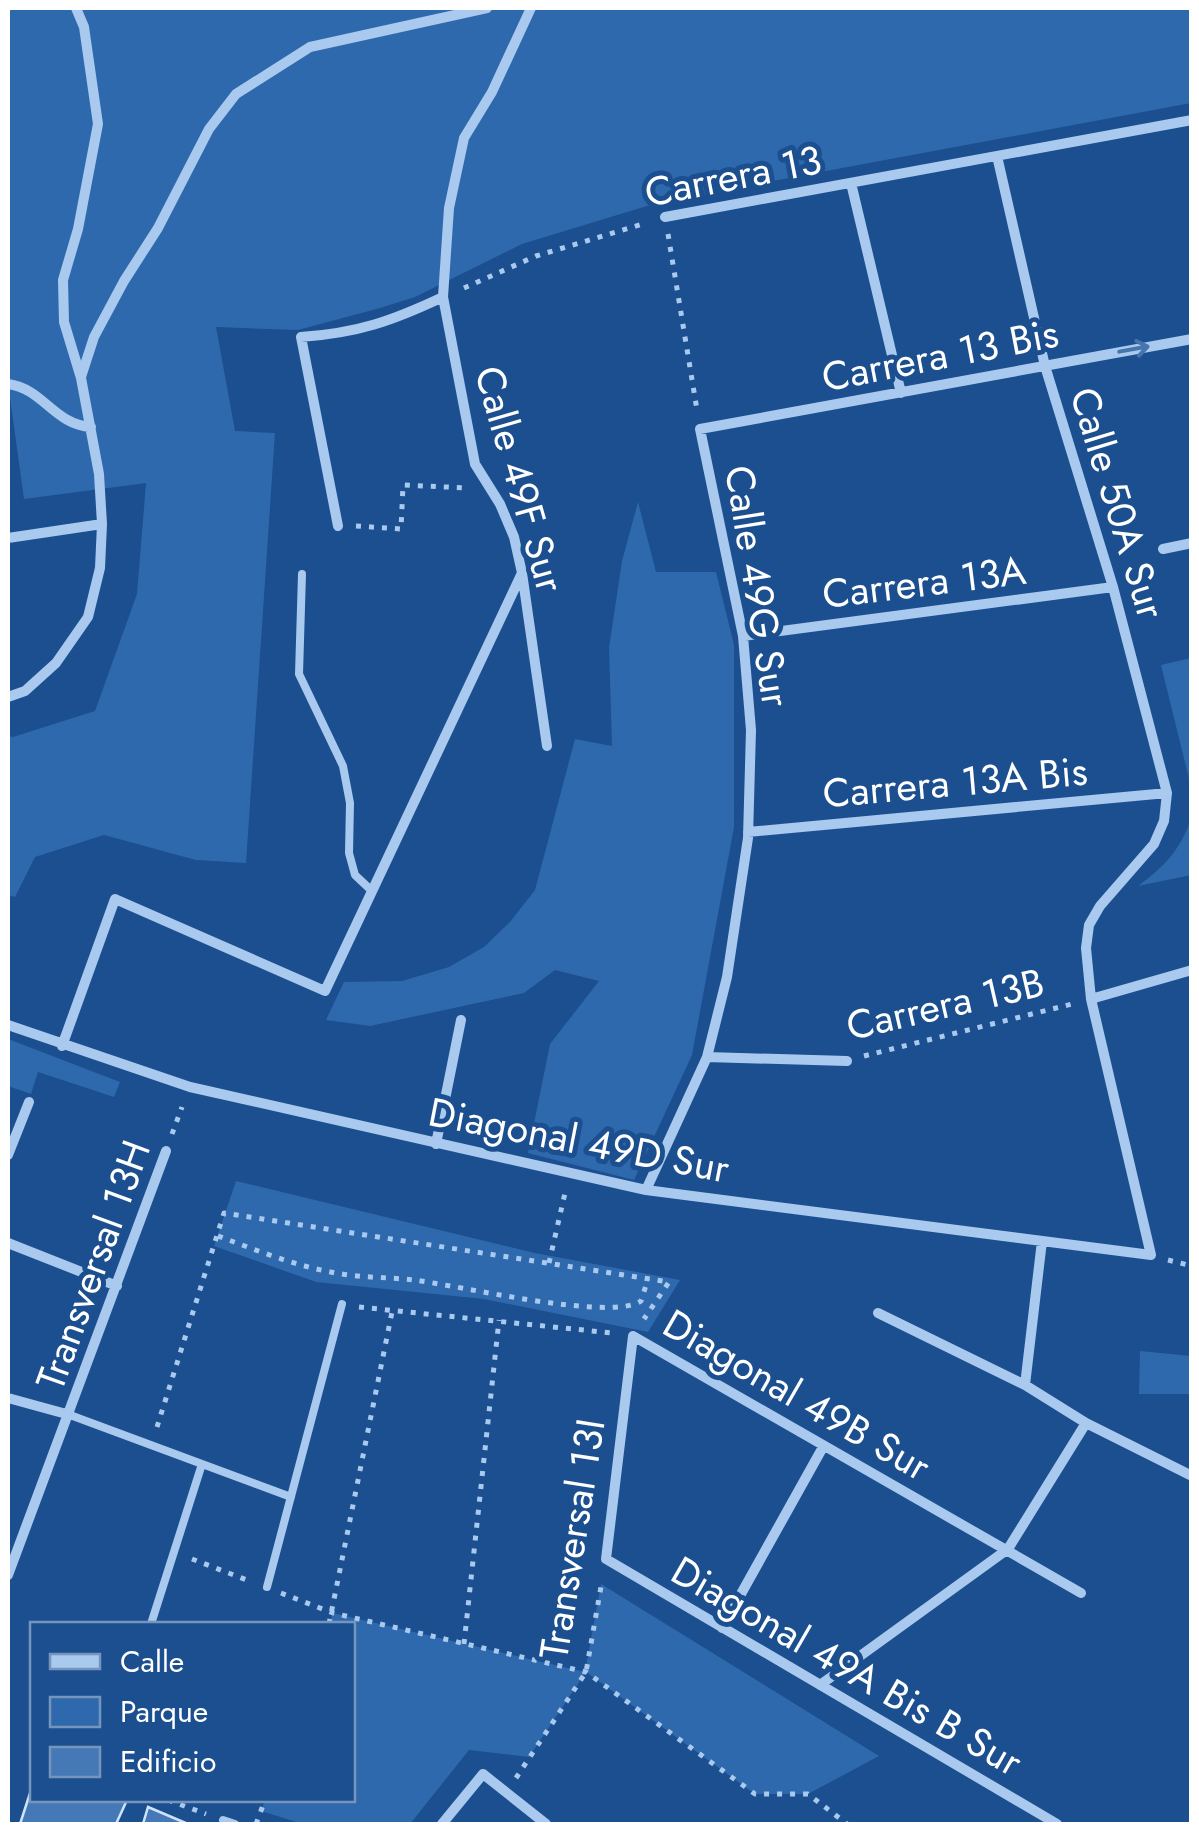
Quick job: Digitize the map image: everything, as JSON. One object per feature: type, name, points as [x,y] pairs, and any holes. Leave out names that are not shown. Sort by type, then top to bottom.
[{"type":"street","points":[[8,697],[24,691],[56,663],[88,617],[100,568],[99,474],[80,378],[64,322],[63,280],[78,228],[98,124],[84,28],[76,8]]},
{"type":"street","points":[[80,378],[94,338],[124,281],[158,228],[209,128],[236,94],[310,47],[486,8]]},
{"type":"street","name":"Calle 49F Sur","points":[[531,8],[492,92],[464,138],[449,208],[443,297],[475,464],[514,537],[547,746]]},
{"type":"street","name":"Carrera 13","points":[[665,218],[1192,120]]},
{"type":"street","name":"Calle 50A Sur","points":[[996,156],[1046,366],[1113,587],[1167,793],[1164,821],[1154,844],[1100,906],[1089,925],[1086,948],[1091,999],[1151,1255]]},
{"type":"street","points":[[851,183],[901,393]]},
{"type":"street","points":[[338,526],[301,337],[339,334],[388,323],[443,297]]},
{"type":"street","name":"Carrera 13 Bis","points":[[700,429],[1192,338]]},
{"type":"street","points":[[8,384],[36,394],[72,425],[91,427]]},
{"type":"street","name":"Calle 49G Sur","points":[[646,1190],[707,1057],[727,977],[748,832],[752,730],[743,636],[700,429]]},
{"type":"street","points":[[8,538],[102,524]]},
{"type":"street","points":[[1164,550],[1192,543]]},
{"type":"street","points":[[62,1046],[115,899],[325,991],[522,573]]},
{"type":"street","name":"Carrera 13A","points":[[743,636],[1113,587]]},
{"type":"street","name":"Carrera 13A Bis","points":[[748,832],[1167,793]]},
{"type":"street","name":"Carrera 13B","points":[[1091,999],[1192,970]]},
{"type":"street","points":[[436,1144],[460,1020]]},
{"type":"street","name":"Diagonal 49D Sur","points":[[8,1026],[190,1087],[646,1190],[1151,1255]]},
{"type":"street","name":"Carrera 13B","points":[[707,1057],[847,1061]]},
{"type":"street","points":[[8,1155],[28,1102]]},
{"type":"street","name":"Transversal 13H","points":[[8,1576],[166,1151]]},
{"type":"street","points":[[1024,1385],[1042,1241]]},
{"type":"street","points":[[8,1243],[117,1286]]},
{"type":"street","points":[[878,1313],[1024,1385],[1086,1423],[1192,1476]]},
{"type":"street","name":"Diagonal 49B Sur","points":[[633,1336],[1081,1593]]},
{"type":"street","name":"Transversal 13I","points":[[606,1559],[633,1336]]},
{"type":"street","points":[[8,1398],[70,1415]]},
{"type":"street","points":[[820,1685],[1008,1549],[1086,1423]]},
{"type":"street","points":[[722,1628],[823,1447]]},
{"type":"street","name":"Diagonal 49A Bis B Sur","points":[[606,1559],[1057,1824]]},
{"type":"street","points":[[442,1824],[483,1774],[546,1824]]},
{"type":"lane","points":[[302,574],[299,674],[344,766],[350,804],[349,853],[355,876],[372,891]]},
{"type":"lane","points":[[266,1588],[342,1304]]},
{"type":"lane","points":[[70,1415],[291,1498]]},
{"type":"lane","points":[[152,1622],[202,1464]]},
{"type":"lane","points":[[223,1820],[235,1824]]},
{"type":"path","name":"Carrera 13","points":[[443,297],[536,256],[665,218]]},
{"type":"path","name":"Calle 49G Sur","points":[[665,218],[700,429]]},
{"type":"path","points":[[338,526],[401,528],[403,485],[491,490]]},
{"type":"path","name":"Carrera 13B","points":[[847,1061],[1091,999]]},
{"type":"path","name":"Transversal 13H","points":[[166,1151],[190,1087]]},
{"type":"path","points":[[549,1263],[569,1174]]},
{"type":"path","points":[[151,1446],[224,1213],[669,1282],[633,1336]]},
{"type":"path","points":[[217,1236],[280,1259],[337,1273],[412,1280],[572,1305],[632,1308],[641,1301],[648,1279]]},
{"type":"path","name":"Diagonal 49B Sur","points":[[342,1304],[633,1336]]},
{"type":"path","points":[[330,1622],[392,1312]]},
{"type":"path","points":[[464,1644],[499,1320]]},
{"type":"path","points":[[174,1552],[334,1613],[586,1672],[755,1794],[808,1794],[848,1824]]},
{"type":"path","name":"Transversal 13I","points":[[506,1792],[586,1672],[606,1559]]},
{"type":"path","points":[[174,1802],[223,1820]]},
{"type":"green space","points":[[8,8],[1191,8],[1191,103],[660,202],[522,244],[415,297],[380,308],[298,330],[216,327],[235,431],[275,433],[246,863],[196,860],[104,835],[35,857],[15,897],[8,895],[8,736],[95,711],[137,594],[146,483],[24,499],[8,383]]},
{"type":"green space","points":[[638,502],[656,572],[716,572],[734,645],[734,827],[692,1055],[634,1180],[528,1153],[550,1044],[599,981],[555,970],[524,993],[370,1026],[326,1020],[344,982],[402,981],[449,967],[484,947],[535,890],[575,739],[612,746],[609,648],[622,561]]},
{"type":"green space","points":[[1192,658],[1191,787],[1161,665]]},
{"type":"green space","points":[[1191,819],[1191,875],[1138,886],[1170,857]]},
{"type":"green space","points":[[8,1039],[120,1082],[114,1097],[38,1072],[31,1094],[8,1086]]},
{"type":"green space","points":[[236,1181],[535,1253],[680,1280],[648,1332],[484,1299],[316,1282],[214,1246]]},
{"type":"green space","points":[[1140,1351],[1191,1356],[1191,1394],[1139,1394]]},
{"type":"green space","points":[[601,1584],[879,1756],[808,1794],[755,1794],[586,1672],[529,1757],[469,1750],[410,1824],[303,1824],[261,1811],[264,1802],[355,1802],[355,1622],[330,1622],[333,1613],[585,1672]]},
{"type":"building","points":[[30,1793],[30,1802],[126,1802],[116,1824],[20,1824]]},
{"type":"building","points":[[148,1807],[188,1824],[143,1824]]}]
